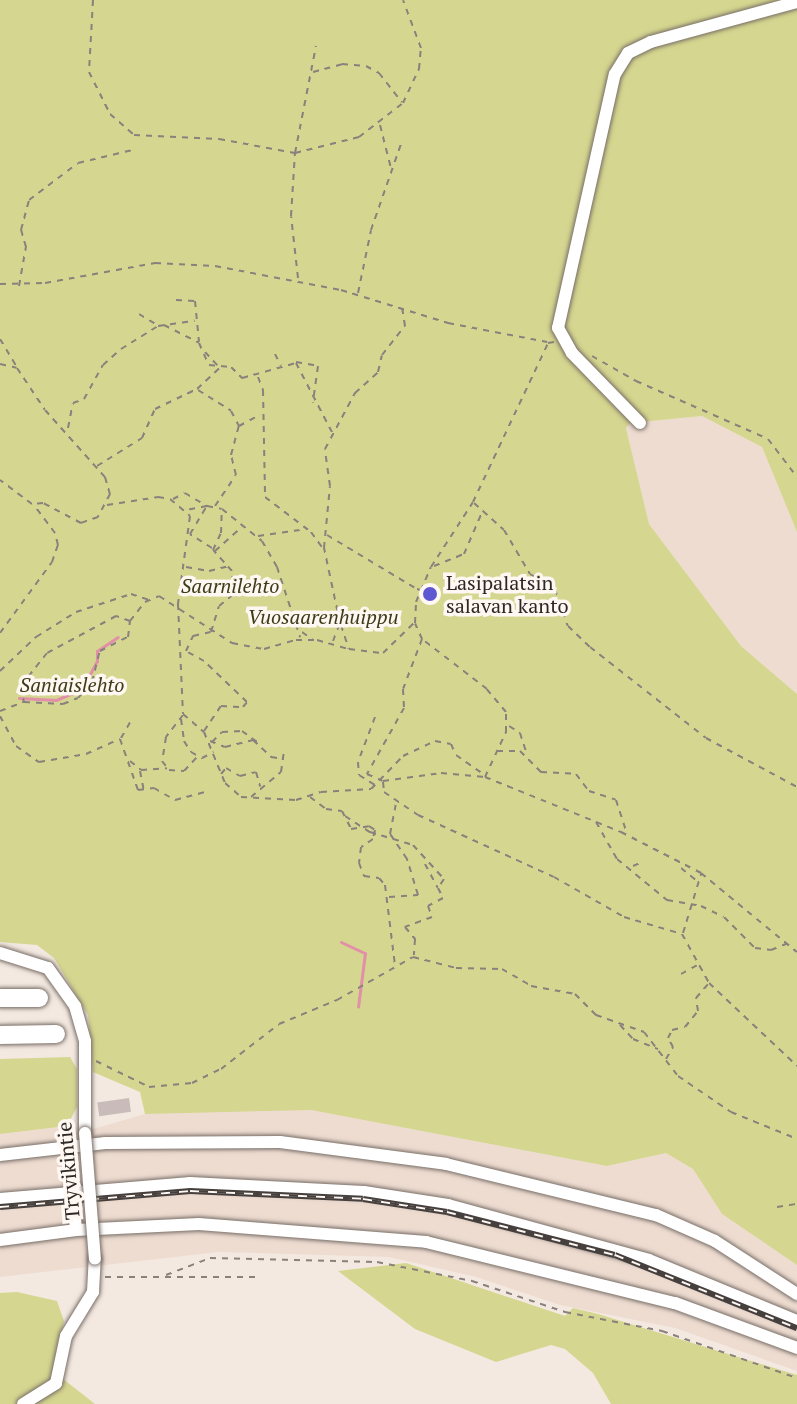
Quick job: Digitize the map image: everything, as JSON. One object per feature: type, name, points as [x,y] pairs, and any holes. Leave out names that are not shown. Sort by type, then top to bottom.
[{"type":"highway","points":[[0,998],[39,998]]},
{"type":"highway","points":[[0,1035],[56,1034]]},
{"type":"lane","points":[[640,423],[563,340],[559,319],[615,74],[628,53],[685,28],[797,2]]},
{"type":"lane","name":"Tryvikintie","points":[[0,953],[39,962],[56,978],[81,1020],[85,1054],[85,1133],[96,1277]]},
{"type":"lane","points":[[0,1155],[69,1146],[280,1142],[446,1164],[656,1215],[715,1241],[794,1292],[778,1312]]},
{"type":"lane","points":[[69,1146],[76,1230]]},
{"type":"lane","points":[[0,1199],[72,1190],[190,1183],[279,1186],[448,1205],[638,1257],[797,1321]]},
{"type":"lane","points":[[0,1240],[76,1230],[199,1224],[426,1242],[510,1259],[675,1303],[797,1348]]},
{"type":"lane","points":[[23,1404],[56,1383],[66,1336],[96,1277]]},
{"type":"path","points":[[93,0],[89,72],[110,114],[134,135],[219,139],[295,153],[332,147],[380,125],[403,103],[414,84],[421,48],[403,0]]},
{"type":"path","points":[[299,280],[291,216],[295,153],[316,46]]},
{"type":"path","points":[[312,73],[342,64],[366,66],[379,73],[403,103]]},
{"type":"path","points":[[380,125],[391,169]]},
{"type":"path","points":[[358,294],[371,230],[401,144]]},
{"type":"path","points":[[19,286],[26,247],[21,230],[29,200],[78,163],[132,150]]},
{"type":"path","points":[[1,286],[19,286],[155,263],[215,266],[299,280],[548,343],[563,340]]},
{"type":"path","points":[[176,300],[194,300],[199,343],[220,366],[242,378],[258,377],[296,363],[318,364],[313,403]]},
{"type":"path","points":[[349,649],[350,640],[340,623],[325,551],[330,481],[325,453],[355,393],[378,372],[382,355],[405,326],[402,308]]},
{"type":"path","points":[[139,314],[158,326]]},
{"type":"path","points":[[67,429],[73,403],[84,399],[103,365],[158,326],[195,321]]},
{"type":"path","points":[[164,325],[199,343]]},
{"type":"path","points":[[0,339],[45,410],[67,429],[108,486],[107,505],[98,517],[81,523],[43,503],[32,504]]},
{"type":"path","points":[[484,775],[508,726],[497,699],[422,639],[415,623],[419,590],[473,502],[548,343]]},
{"type":"path","points":[[275,354],[281,367]]},
{"type":"path","points":[[589,354],[636,381],[768,439],[797,477]]},
{"type":"path","points":[[296,363],[313,403],[333,434]]},
{"type":"path","points":[[0,364],[17,368]]},
{"type":"path","points":[[96,466],[142,438],[155,409],[197,389],[220,366]]},
{"type":"path","points":[[258,377],[263,390],[260,414],[265,497],[308,529],[325,551]]},
{"type":"path","points":[[197,389],[231,411],[239,426],[231,455],[236,475],[216,498],[215,507]]},
{"type":"path","points":[[239,426],[260,414]]},
{"type":"path","points":[[0,480],[32,504],[55,533],[58,545],[52,562],[0,633]]},
{"type":"path","points":[[172,500],[185,493],[207,506]]},
{"type":"path","points":[[107,505],[158,497],[172,500],[185,510],[190,534],[178,604],[183,714],[164,743],[162,761],[167,768]]},
{"type":"path","points":[[473,502],[504,530],[530,574],[559,594],[568,626],[590,647],[706,738],[796,786]]},
{"type":"path","points":[[190,534],[207,506]]},
{"type":"path","points":[[185,510],[207,506],[222,509],[257,536],[277,567],[302,632],[314,640]]},
{"type":"path","points":[[214,550],[221,533],[222,509]]},
{"type":"path","points":[[431,567],[464,554],[483,509]]},
{"type":"path","points":[[214,550],[244,526]]},
{"type":"path","points":[[257,536],[308,529]]},
{"type":"path","points":[[190,534],[214,550],[229,566],[234,594],[217,609],[211,632]]},
{"type":"path","points":[[325,534],[427,593]]},
{"type":"path","points":[[185,567],[209,571],[229,566]]},
{"type":"path","points":[[0,671],[36,637],[76,612],[131,594],[149,600]]},
{"type":"path","points":[[0,711],[23,699],[63,704],[78,698],[92,682],[100,651],[131,634],[130,621],[149,600],[159,596],[178,604],[211,632],[264,649],[299,640],[314,640],[383,653],[415,623]]},
{"type":"path","points":[[23,699],[20,687],[47,653],[116,616],[130,621]]},
{"type":"path","points":[[332,642],[340,623]]},
{"type":"path","points":[[204,732],[221,706],[243,707],[247,702],[186,651],[193,636],[211,632]]},
{"type":"path","points":[[299,640],[302,632]]},
{"type":"path","points":[[422,639],[411,661],[399,719],[367,768],[381,781],[384,792],[396,801],[624,917],[682,934]]},
{"type":"path","points":[[181,655],[194,657]]},
{"type":"path","points":[[183,714],[204,732],[215,752],[221,774],[241,797],[310,797],[376,785],[403,756],[435,741],[451,744],[456,755],[484,775],[626,835],[701,873],[797,952]]},
{"type":"path","points":[[0,716],[16,746],[39,762],[86,754],[120,739],[132,719]]},
{"type":"path","points":[[375,717],[358,762],[359,775],[376,785]]},
{"type":"path","points":[[180,718],[184,741],[199,755],[215,752]]},
{"type":"path","points":[[508,726],[514,725],[520,733],[525,754]]},
{"type":"path","points":[[209,755],[211,743],[222,732],[242,731],[249,727]]},
{"type":"path","points":[[242,731],[271,757],[284,759]]},
{"type":"path","points":[[120,739],[129,760],[140,770],[188,770],[199,755]]},
{"type":"path","points":[[211,743],[225,747],[247,740],[258,743]]},
{"type":"path","points":[[496,751],[514,748],[525,754],[538,770],[576,774],[589,791],[616,800],[626,835]]},
{"type":"path","points":[[251,797],[276,778],[284,759],[284,750]]},
{"type":"path","points":[[129,760],[128,773],[138,790],[154,788],[175,800],[204,792]]},
{"type":"path","points":[[221,774],[226,768],[240,776],[256,772],[259,789]]},
{"type":"path","points":[[140,770],[144,791]]},
{"type":"path","points":[[128,773],[139,774]]},
{"type":"path","points":[[381,781],[441,773],[484,775]]},
{"type":"path","points":[[310,797],[344,815],[351,829],[369,826],[375,833],[391,835],[425,854],[425,863],[443,898],[428,906],[429,921],[405,927],[415,939],[413,957]]},
{"type":"path","points":[[388,897],[418,895],[407,859],[391,835],[396,801]]},
{"type":"path","points":[[596,822],[617,859],[632,867],[667,900],[692,904],[724,917],[755,948],[771,950],[789,943]]},
{"type":"path","points":[[375,833],[363,843],[359,863],[364,876],[382,880],[388,897],[395,966]]},
{"type":"path","points":[[425,863],[444,879],[438,888]]},
{"type":"path","points":[[632,867],[640,863]]},
{"type":"path","points":[[681,868],[697,881]]},
{"type":"path","points":[[701,873],[682,934],[697,965],[709,983],[797,1066]]},
{"type":"path","points":[[85,1054],[137,1083],[176,1087],[208,1077],[279,1024],[337,1000],[413,957],[456,968],[502,969],[531,986],[568,991],[596,1015],[644,1032],[678,1076],[731,1112],[797,1139]]},
{"type":"path","points":[[681,974],[697,965]]},
{"type":"path","points":[[665,1060],[673,1047],[668,1038],[672,1030],[685,1027],[698,1011],[696,998],[709,983]]},
{"type":"path","points":[[619,1024],[633,1039],[659,1050]]},
{"type":"path","points":[[777,1207],[797,1204]]},
{"type":"path","points":[[166,1275],[210,1258],[377,1262],[472,1281],[565,1312],[662,1331],[797,1378]]},
{"type":"path","points":[[96,1277],[256,1277]]},
{"type":"shaded area","points":[[702,416],[762,447],[797,532],[797,694],[741,646],[649,524],[626,428],[629,423]]},
{"type":"shaded area","points":[[274,1108],[311,1110],[607,1166],[666,1153],[693,1169],[722,1214],[797,1265],[797,1371],[675,1328],[560,1305],[476,1277],[389,1257],[219,1252],[0,1277],[0,1134],[67,1126],[79,1133],[145,1114]]},
{"type":"green space","name":"Vuosaarenhuippu","points":[[0,0],[797,0],[797,532],[762,447],[702,416],[630,423],[626,428],[649,524],[741,646],[797,694],[797,1265],[722,1214],[693,1169],[666,1153],[607,1166],[311,1110],[145,1114],[140,1092],[93,1072],[88,1015],[54,958],[37,945],[0,942]]},
{"type":"green space","points":[[70,1057],[77,1069],[77,1107],[67,1126],[0,1134],[0,1059]]},
{"type":"green space","points":[[406,1263],[565,1316],[573,1308],[598,1314],[797,1375],[797,1404],[611,1404],[593,1373],[565,1349],[551,1345],[496,1362],[415,1329],[338,1271]]},
{"type":"green space","points":[[17,1292],[57,1301],[64,1321],[53,1371],[95,1404],[0,1404],[0,1293]]},
{"type":"building","points":[[129,1098],[131,1112],[99,1116],[97,1102]]},
{"type":"waterway","points":[[19,698],[56,700],[82,689],[97,661],[97,651],[118,637]]},
{"type":"waterway","points":[[341,942],[365,953],[358,1007]]},
{"type":"railway","points":[[0,1207],[190,1191],[363,1199],[447,1212],[615,1255],[797,1328]]},
{"type":"place","name":"Lasipalatsin salavan kanto","points":[[430,594]]},
{"type":"park label","name":"Saarnilehto","points":[[230,585]]},
{"type":"park label","name":"Saniaislehto","points":[[72,684]]}]
